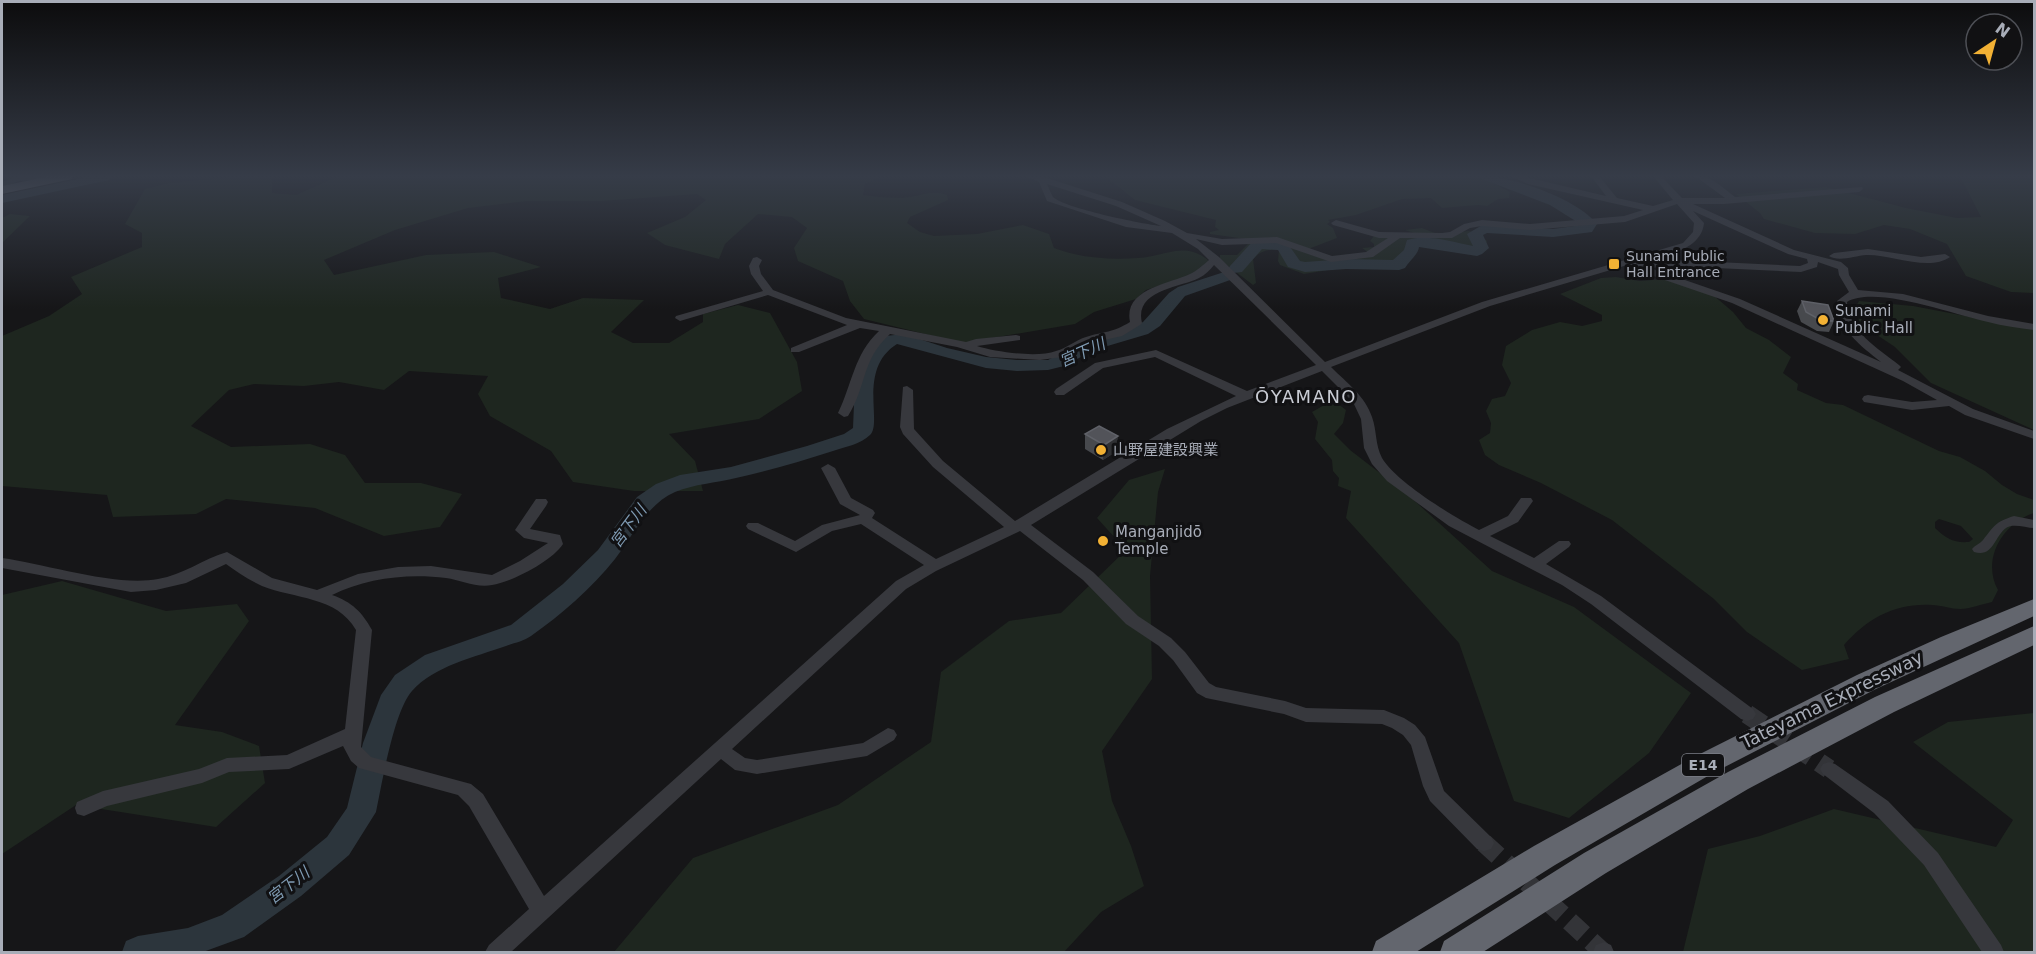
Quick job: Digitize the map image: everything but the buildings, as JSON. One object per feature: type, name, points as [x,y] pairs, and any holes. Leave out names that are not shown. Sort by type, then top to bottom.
[{"type":"highway","name":"Tateyama Expressway","points":[[1388,952],[1475,897],[1660,788],[1803,712],[1943,645],[2034,607]]},
{"type":"highway","name":"Tateyama Expressway","points":[[1456,952],[1613,852],[1791,752],[1905,694],[2034,635]]},
{"type":"street","points":[[1114,221],[1129,225],[1180,231],[1222,242],[1277,240],[1331,259],[1370,255],[1396,237]]},
{"type":"street","points":[[1160,221],[1180,231],[1213,257],[1351,392],[1361,405],[1367,419],[1371,447],[1383,468],[1429,506],[1478,536],[1596,600],[1747,714]]},
{"type":"street","points":[[1336,223],[1373,234],[1396,237],[1449,236],[1467,226],[1482,223],[1530,226],[1594,221]]},
{"type":"street","points":[[496,952],[901,585],[935,565],[1018,526],[1192,420],[1247,396],[1486,304],[1632,266],[1677,249],[1692,241],[1698,233],[1699,223],[1697,221]]},
{"type":"street","points":[[1721,221],[1791,252],[1812,258],[1868,252],[1921,260],[1945,257]]},
{"type":"street","points":[[756,260],[754,266],[756,274],[769,292],[843,321],[967,346],[990,354],[1040,357],[1058,355],[1093,338],[1118,334],[1136,323],[1134,314],[1145,295],[1151,290],[1193,277],[1213,257],[1222,242]]},
{"type":"street","points":[[1880,242],[1884,253]]},
{"type":"street","points":[[1831,257],[1843,268],[1844,275],[1855,293]]},
{"type":"street","points":[[1632,266],[1674,263],[1801,269],[1814,265],[1812,258]]},
{"type":"street","points":[[1632,266],[1736,301],[1907,378],[1981,417],[2034,435]]},
{"type":"street","points":[[680,318],[769,292]]},
{"type":"street","points":[[1907,378],[1855,334],[1841,305],[1842,301],[1855,293],[1910,298],[1988,319],[2034,327]]},
{"type":"street","points":[[795,350],[860,324]]},
{"type":"street","points":[[844,413],[852,400],[861,359],[867,348],[887,330]]},
{"type":"street","points":[[967,346],[976,342],[1016,338]]},
{"type":"street","points":[[1060,392],[1099,365],[1156,353],[1247,396]]},
{"type":"street","points":[[907,390],[908,432],[938,464],[1018,526],[1088,576],[1132,620],[1165,642],[1186,664],[1203,688],[1212,693],[1285,708],[1306,715],[1383,717],[1409,730],[1419,742],[1437,796],[1484,843]]},
{"type":"street","points":[[1868,399],[1912,406],[1950,402]]},
{"type":"street","points":[[828,468],[844,501],[868,513],[864,519]]},
{"type":"street","points":[[1478,536],[1513,519],[1526,501]]},
{"type":"street","points":[[318,596],[336,587],[397,573],[433,571],[489,580],[501,577],[556,544],[555,538],[527,535],[522,530],[527,521],[536,514],[541,502]]},
{"type":"street","points":[[753,526],[796,547],[827,528],[851,520],[864,519],[935,565]]},
{"type":"street","points":[[1979,549],[1986,546],[2001,525],[2014,522],[2034,524]]},
{"type":"street","points":[[1535,565],[1564,544]]},
{"type":"street","points":[[2,563],[131,587],[156,585],[181,579],[227,557],[265,581],[318,596],[350,611],[360,620],[364,630],[352,747],[357,756],[373,765],[450,783],[464,789],[476,800],[542,912]]},
{"type":"street","points":[[84,808],[103,799],[202,776],[227,765],[289,762],[354,733]]},
{"type":"street","points":[[720,749],[741,765],[757,767],[867,748],[888,735]]},
{"type":"street","points":[[1829,769],[1881,807],[1930,859],[1994,952]]},
{"type":"shaded area","points":[[2,221],[25,221],[2,243]]},
{"type":"shaded area","points":[[127,221],[426,221],[395,230],[324,260],[334,275],[426,255],[494,252],[541,267],[498,278],[501,298],[550,309],[583,298],[644,300],[611,332],[633,343],[669,343],[703,322],[703,314],[738,305],[770,313],[797,362],[802,391],[759,419],[669,434],[695,461],[703,491],[634,491],[573,482],[551,451],[490,416],[478,394],[488,376],[409,371],[384,390],[339,382],[304,386],[254,384],[229,390],[191,426],[231,447],[310,444],[345,455],[365,483],[421,483],[462,494],[440,527],[384,536],[315,508],[226,499],[196,514],[113,517],[107,495],[2,486],[2,336],[49,316],[82,294],[71,277],[142,247],[142,233],[125,224]]},
{"type":"shaded area","points":[[677,221],[751,221],[725,244],[719,259],[665,245],[647,233]]},
{"type":"shaded area","points":[[797,221],[908,221],[907,223],[920,232],[934,236],[977,234],[1023,225],[1049,234],[1054,248],[1074,254],[1095,258],[1127,259],[1183,251],[1200,255],[1209,261],[1198,273],[1146,290],[1136,299],[1094,312],[1075,324],[962,343],[864,319],[850,301],[843,281],[798,261],[794,248],[807,228]]},
{"type":"shaded area","points":[[1216,221],[1329,221],[1330,222],[1327,224],[1333,228],[1337,238],[1303,251],[1327,258],[1343,258],[1369,253],[1362,248],[1374,247],[1370,241],[1374,236],[1434,239],[1405,230],[1422,228],[1440,235],[1476,232],[1487,241],[1484,249],[1459,251],[1422,244],[1401,264],[1341,268],[1304,274],[1280,265],[1279,250],[1268,250],[1253,259],[1256,283],[1253,285],[1220,260],[1220,255],[1237,255],[1249,243],[1246,239],[1210,234],[1210,232],[1219,230],[1215,227]]},
{"type":"shaded area","points":[[1770,221],[2034,221],[2034,293],[2011,292],[1966,276],[1947,244],[1910,229],[1884,225],[1855,234],[1815,233]]},
{"type":"shaded area","points":[[1616,277],[1640,281],[1664,279],[1713,295],[1733,312],[1746,328],[1769,340],[1791,357],[1783,373],[1798,384],[1797,390],[1826,403],[1843,405],[1939,451],[1960,457],[1985,471],[2017,494],[2034,500],[2034,513],[2013,525],[1998,544],[1992,566],[1993,578],[1998,590],[1992,602],[1964,609],[1919,605],[1894,610],[1873,620],[1853,635],[1844,645],[1849,659],[1802,670],[1747,632],[1714,599],[1612,520],[1541,483],[1499,465],[1485,455],[1479,440],[1490,433],[1491,423],[1486,411],[1492,399],[1505,396],[1511,383],[1502,365],[1506,346],[1532,330],[1560,322],[1582,326],[1602,321],[1602,315],[1560,294],[1601,278]],"holes":[[[1939,519],[1961,526],[1973,539],[1969,542],[1947,538],[1935,528],[1935,522]]]},
{"type":"shaded area","points":[[1859,301],[1913,306],[2034,329],[2034,430],[1931,383],[1895,347],[1850,317]]},
{"type":"shaded area","points":[[1333,400],[1346,410],[1343,423],[1334,434],[1350,450],[1407,494],[1492,571],[1574,607],[1691,693],[1649,753],[1569,818],[1514,801],[1459,643],[1346,518],[1351,491],[1338,486],[1339,478],[1333,471],[1332,460],[1315,439],[1318,422],[1312,412]]},
{"type":"shaded area","points":[[1165,469],[1158,492],[1150,576],[1152,679],[1102,751],[1112,801],[1131,846],[1144,886],[1101,912],[1064,952],[614,952],[693,858],[838,805],[931,742],[941,672],[1009,621],[1061,613],[1126,550],[1097,518],[1129,480]]},
{"type":"shaded area","points":[[62,581],[166,611],[237,604],[249,621],[175,725],[222,732],[259,746],[265,783],[216,827],[76,805],[2,854],[2,595]]},
{"type":"shaded area","points":[[2034,713],[2034,952],[1683,952],[1708,849],[1760,836],[1834,809],[1996,847],[2013,820],[1913,742],[1948,722]]},
{"type":"waterway","name":"宮下川","points":[[1236,269],[1258,244],[1283,247],[1294,264],[1305,267],[1346,264],[1399,265],[1402,258],[1411,252],[1412,243],[1425,242],[1477,251],[1481,248],[1479,239],[1474,234],[1484,228],[1553,233],[1587,229],[1590,224],[1586,221]]},
{"type":"waterway","name":"宮下川","points":[[138,952],[188,943],[233,926],[290,886],[338,846],[361,812],[377,743],[394,695],[404,682],[434,662],[520,631],[571,590],[606,555],[645,502],[664,489],[687,480],[733,473],[814,450],[851,438],[863,431],[864,380],[869,366],[886,343],[895,339],[904,339],[941,352],[986,362],[1017,366],[1048,365],[1088,346],[1142,330],[1154,322],[1179,293],[1196,285],[1227,276]]},
{"type":"tunnel","points":[[1747,714],[1829,769]]},
{"type":"tunnel","points":[[1484,843],[1603,952]]},
{"type":"place","name":"Sunami Public Hall Entrance","points":[[1614,264]]},
{"type":"place","name":"Sunami Public Hall","points":[[1823,320]]},
{"type":"place","name":"山野屋建設興業","points":[[1101,450]]},
{"type":"place","name":"Manganjidō Temple","points":[[1103,541]]},
{"type":"district","name":"ŌYAMANO","points":[[1306,397]]}]
